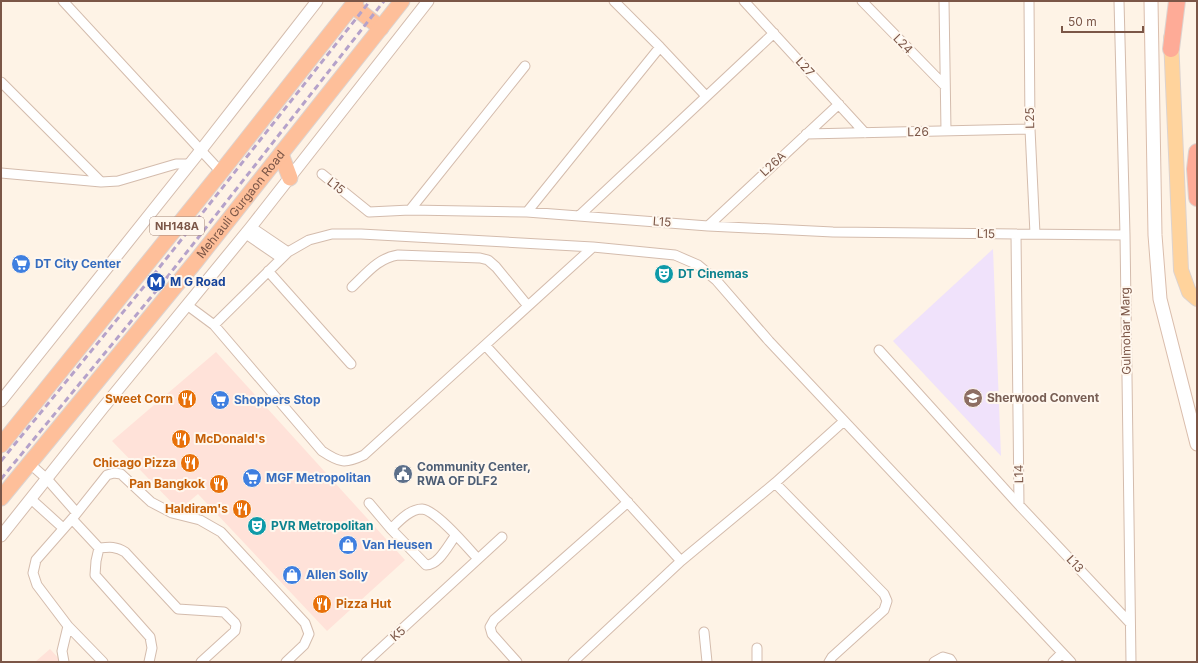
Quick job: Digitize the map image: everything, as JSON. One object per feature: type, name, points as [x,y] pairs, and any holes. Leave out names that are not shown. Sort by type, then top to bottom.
[{"type":"highway","name":"Mehrauli Gurgaon Road","points":[[1,498],[196,261],[402,1]]},
{"type":"highway","points":[[1172,49],[1177,1]]},
{"type":"highway","points":[[354,3],[381,28]]},
{"type":"highway","name":"NH148A","points":[[1,445],[221,172],[354,3]]},
{"type":"highway","points":[[1197,152],[1195,169],[1197,198]]},
{"type":"highway","points":[[281,154],[290,178]]},
{"type":"main road","points":[[1152,1],[1155,235],[1160,299],[1197,444]]},
{"type":"main road","points":[[1170,1],[1181,270],[1189,292],[1197,299]]},
{"type":"street","points":[[64,1],[221,172]]},
{"type":"street","points":[[1,401],[190,164],[317,1]]},
{"type":"street","points":[[1,536],[249,231],[428,1]]},
{"type":"street","points":[[614,1],[706,96]]},
{"type":"street","name":"L27","points":[[744,1],[866,133]]},
{"type":"street","name":"L24","points":[[862,1],[945,86]]},
{"type":"street","points":[[944,1],[946,131]]},
{"type":"street","name":"L25","points":[[1029,1],[1030,129],[1035,234]]},
{"type":"street","name":"Gulmohar Marg","points":[[1119,1],[1131,662]]},
{"type":"street","points":[[580,215],[774,33]]},
{"type":"street","points":[[527,212],[660,47]]},
{"type":"street","points":[[410,210],[525,66]]},
{"type":"street","points":[[1,82],[101,182]]},
{"type":"street","name":"L26A","points":[[708,226],[839,104]]},
{"type":"street","name":"L26","points":[[806,134],[1030,129]]},
{"type":"street","points":[[1,174],[101,182],[118,181],[176,164],[190,164]]},
{"type":"street","name":"L15","points":[[322,174],[369,212],[410,210],[527,212],[708,226],[833,232],[1016,234]]},
{"type":"street","points":[[249,231],[285,255]]},
{"type":"street","points":[[214,325],[285,255],[309,240],[332,234],[361,234],[593,247],[675,255],[698,265],[716,280],[769,341],[1071,662]]},
{"type":"street","points":[[1016,234],[1124,235]]},
{"type":"street","name":"L14","points":[[1016,234],[1019,505]]},
{"type":"street","points":[[187,306],[214,325],[322,451],[335,460],[350,461],[364,455],[593,247]]},
{"type":"street","points":[[352,287],[380,261],[388,256],[398,255],[480,258],[488,260],[496,267],[528,306]]},
{"type":"street","points":[[268,271],[351,364]]},
{"type":"street","points":[[485,345],[682,561]]},
{"type":"street","name":"L14","points":[[879,350],[1019,505]]},
{"type":"street","points":[[573,662],[682,561],[775,483],[844,421]]},
{"type":"street","points":[[29,463],[47,479],[99,548]]},
{"type":"street","points":[[103,662],[68,626],[38,585],[33,573],[36,560],[74,516],[106,475],[114,473],[121,474],[151,502],[172,513],[200,520],[221,532],[305,622],[309,634],[304,645],[286,662]]},
{"type":"street","points":[[775,483],[884,594],[887,601],[884,610],[832,657],[829,662]]},
{"type":"street","points":[[31,499],[63,528]]},
{"type":"street","points":[[517,662],[492,634],[490,627],[494,620],[628,502]]},
{"type":"street","points":[[369,503],[391,529],[426,565],[431,565],[436,562],[456,535]]},
{"type":"street","name":"L13","points":[[1019,505],[1130,623]]},
{"type":"street","points":[[391,529],[400,520],[412,512],[422,509],[431,512],[439,518],[478,559]]},
{"type":"street","name":"K5","points":[[366,662],[502,537]]},
{"type":"street","points":[[99,548],[95,575],[150,637],[152,648],[148,662]]},
{"type":"street","points":[[99,548],[119,548],[178,609],[224,612],[235,623],[235,631],[201,662]]},
{"type":"street","points":[[64,662],[62,651],[68,626]]},
{"type":"street","points":[[704,632],[707,662]]},
{"type":"street","points":[[757,648],[757,662]]},
{"type":"street","points":[[1053,662],[1062,653]]},
{"type":"street","points":[[934,662],[943,657],[950,659],[952,662]]},
{"type":"shaded area","name":"Sherwood Convent","points":[[993,249],[1001,456],[893,341]]},
{"type":"shaded area","points":[[216,352],[405,560],[327,631],[198,494],[179,510],[112,441]]},
{"type":"shaded area","points":[[50,649],[62,662],[35,662]]},
{"type":"railway","points":[[1,461],[151,278],[370,1]]},
{"type":"railway","points":[[1,479],[161,285],[384,1]]},
{"type":"place","name":"DT City Center","points":[[21,264]]},
{"type":"place","name":"DT Cinemas","points":[[664,274]]},
{"type":"place","name":"M G Road","points":[[156,282]]},
{"type":"place","name":"Sherwood Convent","points":[[973,398]]},
{"type":"place","name":"Sweet Corn","points":[[187,399]]},
{"type":"place","name":"Shoppers Stop","points":[[220,400]]},
{"type":"place","name":"McDonald's","points":[[181,439]]},
{"type":"place","name":"Chicago Pizza","points":[[190,463]]},
{"type":"place","name":"Community Center, RWA OF DLF2","points":[[403,474]]},
{"type":"place","name":"MGF Metropolitan","points":[[252,478]]},
{"type":"place","name":"Pan Bangkok","points":[[219,484]]},
{"type":"place","name":"Haldiram's","points":[[242,509]]},
{"type":"place","name":"PVR Metropolitan","points":[[257,526]]},
{"type":"place","name":"Van Heusen","points":[[348,545]]},
{"type":"place","name":"Allen Solly","points":[[292,575]]},
{"type":"place","name":"Pizza Hut","points":[[322,604]]}]
